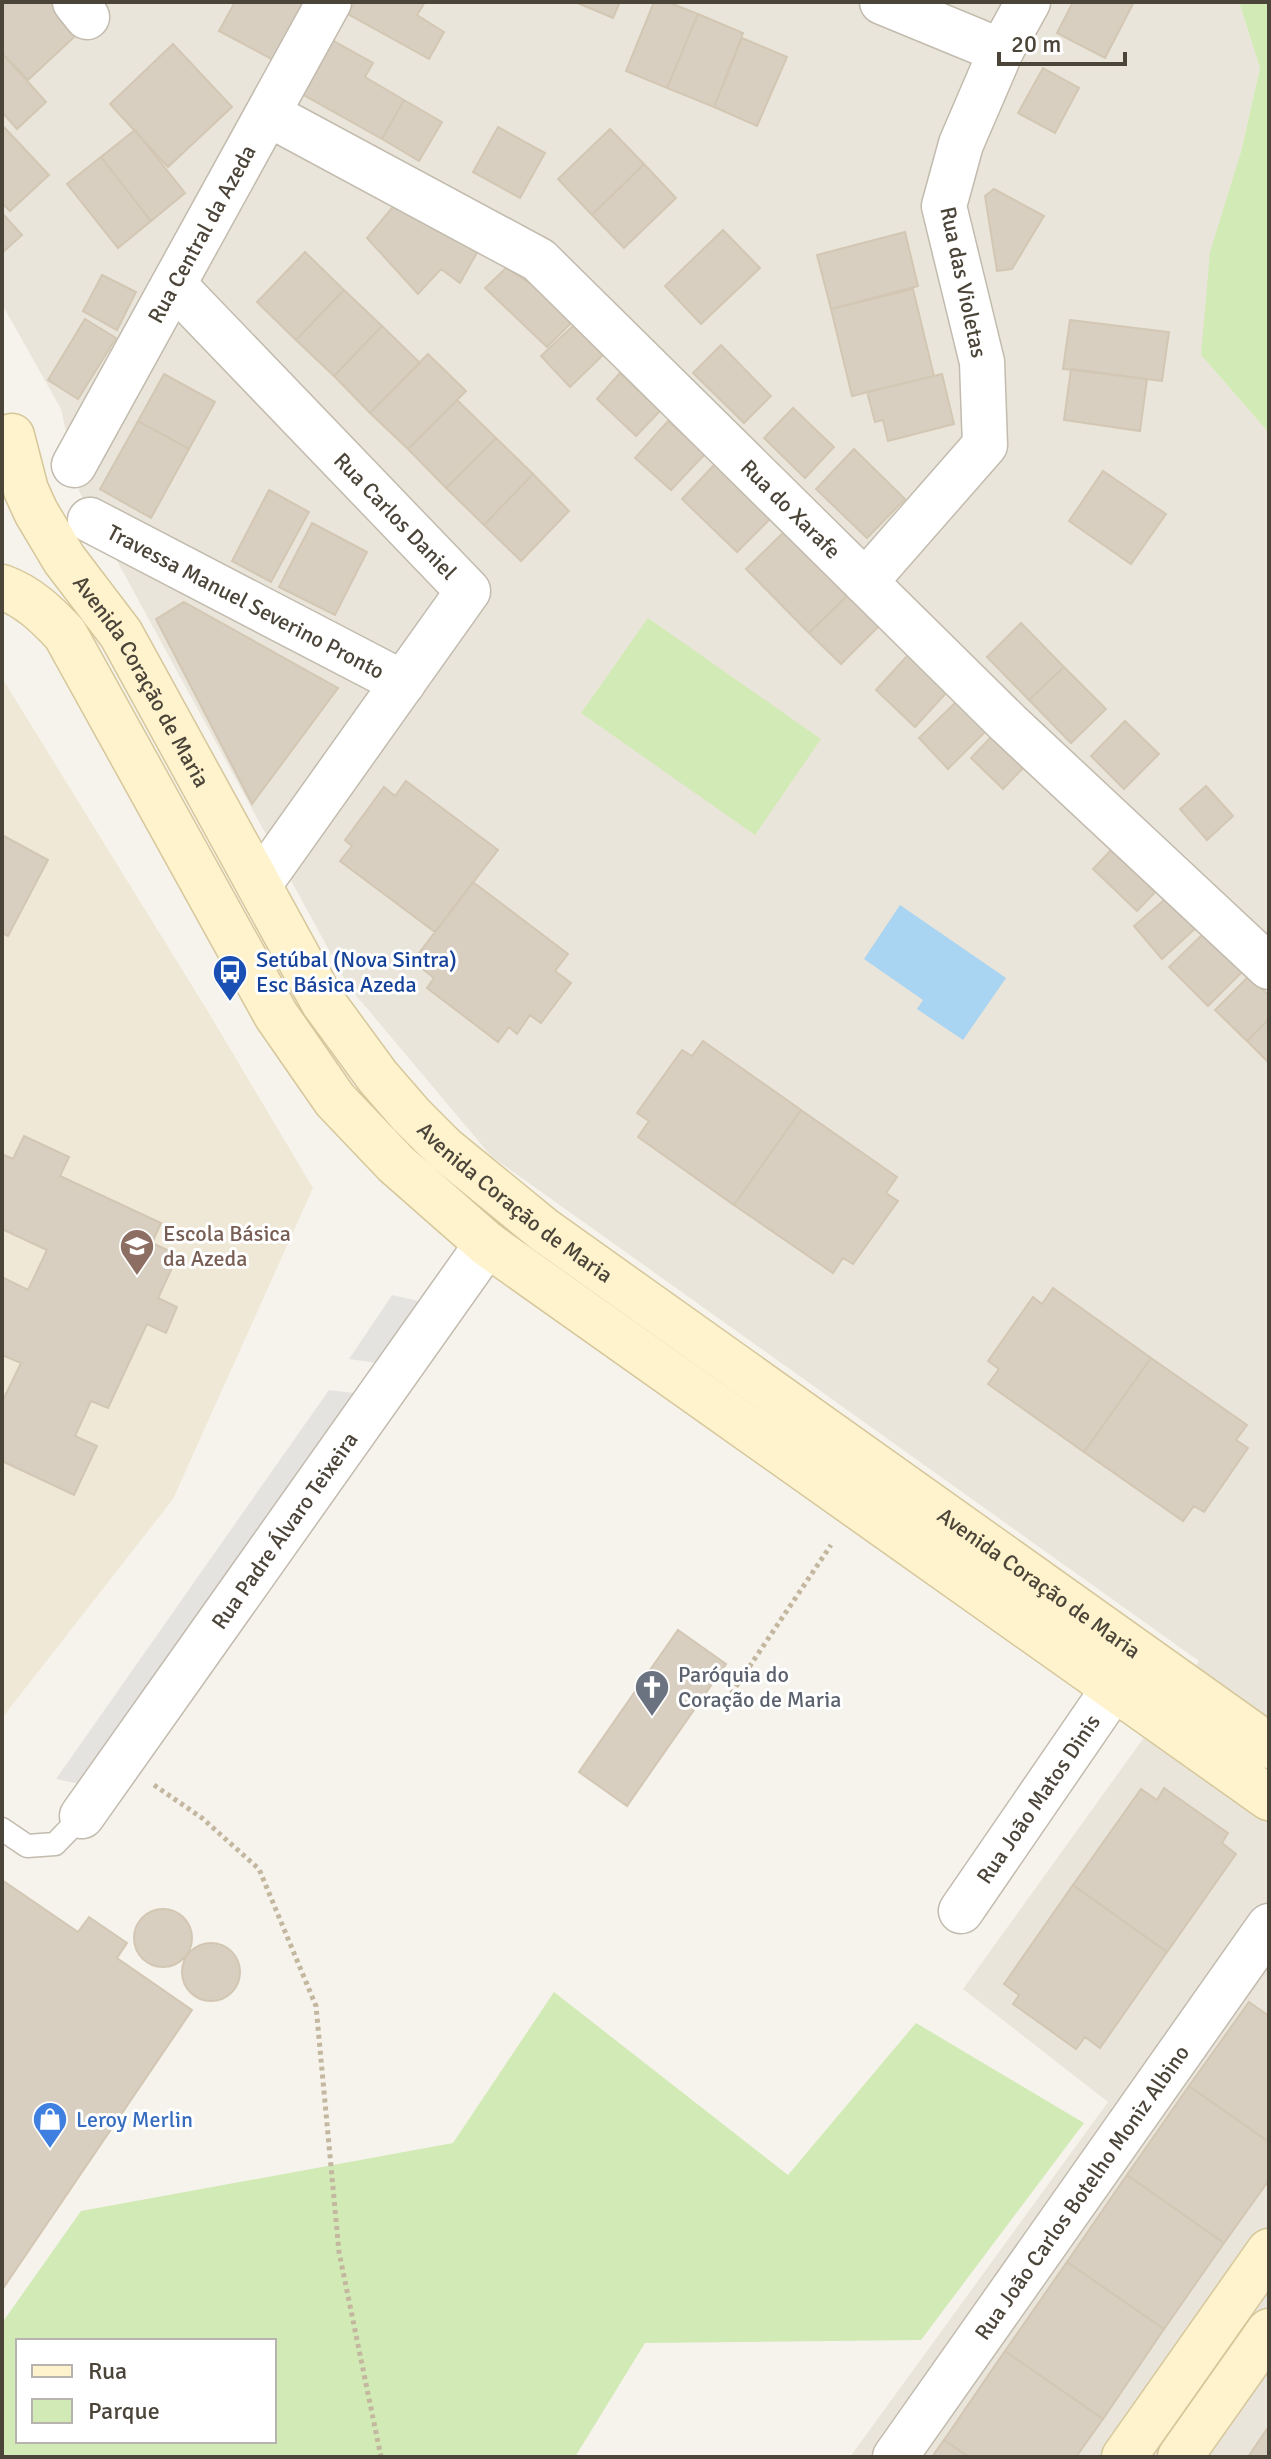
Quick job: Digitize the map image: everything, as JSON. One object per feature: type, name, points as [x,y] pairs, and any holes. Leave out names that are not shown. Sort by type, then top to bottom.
[{"type":"street","name":"Rua Central da Azeda","points":[[74,465],[329,2]]},
{"type":"street","points":[[882,2],[1001,51]]},
{"type":"street","name":"Rua das Violetas","points":[[865,582],[985,445],[982,362],[944,206],[961,144],[1001,51],[1028,2]]},
{"type":"street","name":"Rua do Xarafe","points":[[268,114],[539,260],[1008,723],[1269,967]]},
{"type":"street","name":"Rua Carlos Daniel","points":[[174,285],[468,591],[259,885]]},
{"type":"street","points":[[2,523],[15,479],[15,457],[7,423]]},
{"type":"street","name":"Avenida Coração de Maria","points":[[7,423],[36,512],[64,559],[121,634],[323,1002],[378,1077],[411,1115],[477,1176],[544,1230],[1269,1746]]},
{"type":"street","name":"Travessa Manuel Severino Pronto","points":[[90,520],[403,683]]},
{"type":"street","name":"Avenida Coração de Maria","points":[[2,587],[41,608],[65,634],[276,1015],[335,1100],[396,1164],[487,1244],[1269,1798]]},
{"type":"street","name":"Rua Padre Álvaro Teixeira","points":[[82,1816],[487,1244]]},
{"type":"street","name":"Rua João Matos Dinis","points":[[961,1911],[1114,1688]]},
{"type":"street","name":"Rua João Carlos Botelho Moniz Albino","points":[[895,2457],[1269,1926]]},
{"type":"street","points":[[1124,2457],[1269,2251]]},
{"type":"street","points":[[1180,2457],[1269,2331]]},
{"type":"lane","points":[[2,1829],[27,1846],[55,1844],[82,1816]]},
{"type":"path","points":[[727,1700],[831,1545]]},
{"type":"path","points":[[120,1763],[202,1818],[259,1869],[316,2006],[339,2252],[381,2457]]},
{"type":"shaded area","points":[[2,2],[1239,2],[1260,68],[1201,355],[1269,433],[1269,2457],[850,2457],[1108,2102],[963,1989],[1199,1661],[491,1156],[349,987],[79,491],[61,409],[2,304]]},
{"type":"shaded area","name":"Escola Básica da Azeda","points":[[2,678],[313,1188],[173,1499],[2,1718]]},
{"type":"shaded area","points":[[392,1295],[423,1302],[384,1364],[349,1359]]},
{"type":"shaded area","points":[[329,1390],[361,1394],[89,1786],[56,1779]]},
{"type":"green space","points":[[1239,2],[1269,2],[1269,433],[1201,355],[1210,252],[1241,152],[1260,68]]},
{"type":"green space","points":[[648,618],[821,739],[755,835],[581,713]]},
{"type":"green space","points":[[554,1992],[788,2175],[916,2023],[1084,2123],[921,2340],[645,2343],[575,2457],[2,2457],[2,2323],[81,2211],[453,2143]]},
{"type":"water","points":[[900,905],[1006,978],[963,1040],[917,1009],[923,1000],[864,959]]},
{"type":"building","points":[[2,2],[64,2],[86,26],[28,80],[2,53]]},
{"type":"building","points":[[235,2],[312,2],[279,63],[219,31]]},
{"type":"building","points":[[355,2],[425,2],[417,15],[444,32],[429,59],[348,14]]},
{"type":"building","points":[[575,2],[620,2],[613,18]]},
{"type":"building","points":[[654,2],[668,2],[698,14],[667,88],[626,71]]},
{"type":"building","points":[[1073,2],[1134,2],[1105,58],[1057,33]]},
{"type":"building","points":[[698,14],[743,33],[714,107],[667,88]]},
{"type":"building","points":[[742,38],[787,57],[757,126],[714,107]]},
{"type":"building","points":[[332,40],[373,63],[365,77],[404,100],[382,139],[302,94]]},
{"type":"building","points":[[173,44],[232,107],[168,167],[110,104]]},
{"type":"building","points":[[2,53],[46,102],[17,129],[2,112]]},
{"type":"building","points":[[1043,68],[1079,88],[1055,133],[1018,113]]},
{"type":"building","points":[[404,100],[442,122],[419,161],[382,139]]},
{"type":"building","points":[[2,125],[49,175],[10,211],[2,203]]},
{"type":"building","points":[[498,127],[545,153],[520,198],[473,172]]},
{"type":"building","points":[[610,129],[644,164],[592,215],[558,179]]},
{"type":"building","points":[[135,130],[185,193],[151,221],[101,157]]},
{"type":"building","points":[[101,157],[151,221],[118,248],[67,184]]},
{"type":"building","points":[[644,164],[676,198],[624,248],[592,215]]},
{"type":"building","points":[[994,189],[1044,216],[1012,269],[997,271],[985,196]]},
{"type":"building","points":[[396,203],[479,249],[460,283],[441,269],[418,294],[367,238]]},
{"type":"building","points":[[2,213],[22,235],[2,253]]},
{"type":"building","points":[[723,230],[760,268],[701,324],[665,286]]},
{"type":"building","points":[[905,232],[918,286],[831,309],[817,255]]},
{"type":"building","points":[[305,252],[344,290],[296,340],[257,302]]},
{"type":"building","points":[[506,268],[534,286],[571,323],[547,347],[485,288]]},
{"type":"building","points":[[102,275],[136,292],[117,330],[83,311]]},
{"type":"building","points":[[913,289],[934,376],[852,396],[831,309]]},
{"type":"building","points":[[344,290],[382,326],[334,376],[296,340]]},
{"type":"building","points":[[85,319],[116,338],[78,399],[48,380]]},
{"type":"building","points":[[1070,320],[1169,332],[1162,381],[1063,369]]},
{"type":"building","points":[[574,325],[603,355],[570,387],[541,356]]},
{"type":"building","points":[[382,326],[420,363],[370,413],[334,376]]},
{"type":"building","points":[[721,345],[771,396],[744,423],[693,373]]},
{"type":"building","points":[[428,354],[466,391],[408,449],[370,413]]},
{"type":"building","points":[[1071,369],[1147,379],[1140,431],[1064,420]]},
{"type":"building","points":[[620,373],[660,411],[636,436],[597,399]]},
{"type":"building","points":[[164,374],[215,402],[189,449],[138,421]]},
{"type":"building","points":[[942,374],[954,424],[888,441],[883,420],[875,422],[867,392]]},
{"type":"building","points":[[457,400],[496,438],[446,488],[408,449]]},
{"type":"building","points":[[793,408],[834,447],[805,478],[764,438]]},
{"type":"building","points":[[138,421],[189,449],[151,518],[100,489]]},
{"type":"building","points":[[668,421],[705,454],[671,490],[635,458]]},
{"type":"building","points":[[496,438],[533,474],[484,525],[446,488]]},
{"type":"building","points":[[854,449],[905,499],[867,538],[816,489]]},
{"type":"building","points":[[715,464],[771,518],[737,552],[682,499]]},
{"type":"building","points":[[1103,471],[1166,514],[1131,564],[1069,521]]},
{"type":"building","points":[[533,474],[569,511],[521,561],[484,525]]},
{"type":"building","points":[[269,490],[309,512],[271,582],[232,561]]},
{"type":"building","points":[[312,523],[367,552],[335,615],[279,587]]},
{"type":"building","points":[[785,531],[848,595],[809,633],[746,569]]},
{"type":"building","points":[[848,595],[879,626],[841,664],[809,633]]},
{"type":"building","points":[[184,602],[338,688],[252,804],[156,619]]},
{"type":"building","points":[[1021,623],[1064,667],[1029,700],[987,657]]},
{"type":"building","points":[[908,655],[947,692],[915,727],[876,690]]},
{"type":"building","points":[[1064,667],[1106,709],[1071,743],[1029,700]]},
{"type":"building","points":[[957,701],[986,731],[948,769],[919,738]]},
{"type":"building","points":[[1125,721],[1159,754],[1124,789],[1091,756]]},
{"type":"building","points":[[994,734],[1026,765],[1003,789],[971,758]]},
{"type":"building","points":[[406,781],[498,850],[435,932],[340,861],[352,846],[345,840],[384,787],[395,796]]},
{"type":"building","points":[[1206,786],[1233,816],[1207,840],[1180,809]]},
{"type":"building","points":[[2,835],[48,860],[8,936],[2,933]]},
{"type":"building","points":[[1116,845],[1160,887],[1137,911],[1093,869]]},
{"type":"building","points":[[473,882],[568,954],[555,971],[571,983],[541,1023],[530,1015],[517,1034],[509,1027],[498,1042],[427,988],[434,978],[413,961]]},
{"type":"building","points":[[1170,895],[1198,926],[1162,959],[1134,926]]},
{"type":"building","points":[[1205,932],[1243,971],[1208,1006],[1169,967]]},
{"type":"building","points":[[1249,976],[1269,996],[1269,1019],[1247,1041],[1215,1010]]},
{"type":"building","points":[[1269,1019],[1269,1063],[1247,1041]]},
{"type":"building","points":[[703,1041],[801,1110],[734,1205],[638,1137],[649,1121],[637,1113],[682,1050],[692,1056]]},
{"type":"building","points":[[801,1110],[897,1177],[886,1193],[898,1201],[853,1264],[843,1258],[833,1273],[734,1205]]},
{"type":"building","points":[[24,1136],[69,1157],[60,1176],[161,1223],[152,1243],[178,1255],[158,1298],[177,1307],[166,1333],[147,1324],[108,1408],[91,1401],[75,1436],[97,1446],[74,1495],[2,1461],[2,1402],[21,1363],[2,1355],[2,1277],[28,1290],[47,1250],[2,1229],[2,1154],[13,1159]]},
{"type":"building","points":[[1053,1288],[1151,1358],[1084,1452],[988,1384],[999,1369],[988,1361],[1033,1297],[1042,1304]]},
{"type":"building","points":[[1151,1358],[1247,1425],[1236,1440],[1248,1448],[1204,1512],[1194,1506],[1183,1521],[1084,1452]]},
{"type":"building","name":"Paróquia do Coração de Maria","points":[[678,1630],[726,1664],[627,1806],[579,1772]]},
{"type":"building","points":[[1164,1788],[1228,1833],[1222,1843],[1236,1854],[1167,1952],[1073,1885],[1141,1789],[1157,1800]]},
{"type":"building","name":"Leroy Merlin","points":[[2,1880],[78,1932],[89,1917],[127,1943],[117,1958],[192,2010],[2,2290]]},
{"type":"building","points":[[1073,1885],[1167,1952],[1100,2048],[1085,2037],[1076,2049],[1013,2004],[1019,1995],[1004,1984]]},
{"type":"building","points":[[163,1909],[183,1918],[192,1938],[183,1958],[163,1967],[143,1958],[134,1938],[143,1918]]},
{"type":"building","points":[[211,1943],[231,1952],[240,1972],[231,1992],[211,2001],[191,1992],[182,1972],[191,1952]]},
{"type":"building","points":[[1249,2002],[1269,2016],[1269,2142],[1189,2086]]},
{"type":"building","points":[[1189,2086],[1269,2142],[1269,2180],[1224,2243],[1127,2175]]},
{"type":"building","points":[[1127,2175],[1224,2243],[1164,2329],[1067,2262]]},
{"type":"building","points":[[1067,2262],[1164,2329],[1103,2419],[1005,2351]]},
{"type":"building","points":[[1005,2351],[1103,2419],[1076,2457],[969,2457],[944,2440]]},
{"type":"building","points":[[1269,2426],[1269,2457],[1248,2457]]},
{"type":"building","points":[[944,2440],[969,2457],[932,2457]]},
{"type":"place","name":"Setúbal (Nova Sintra) Esc Básica Azeda","points":[[230,1003]]},
{"type":"place","name":"Escola Básica da Azeda","points":[[137,1277]]},
{"type":"place","name":"Paróquia do Coração de Maria","points":[[652,1718]]},
{"type":"place","name":"Leroy Merlin","points":[[50,2150]]}]
